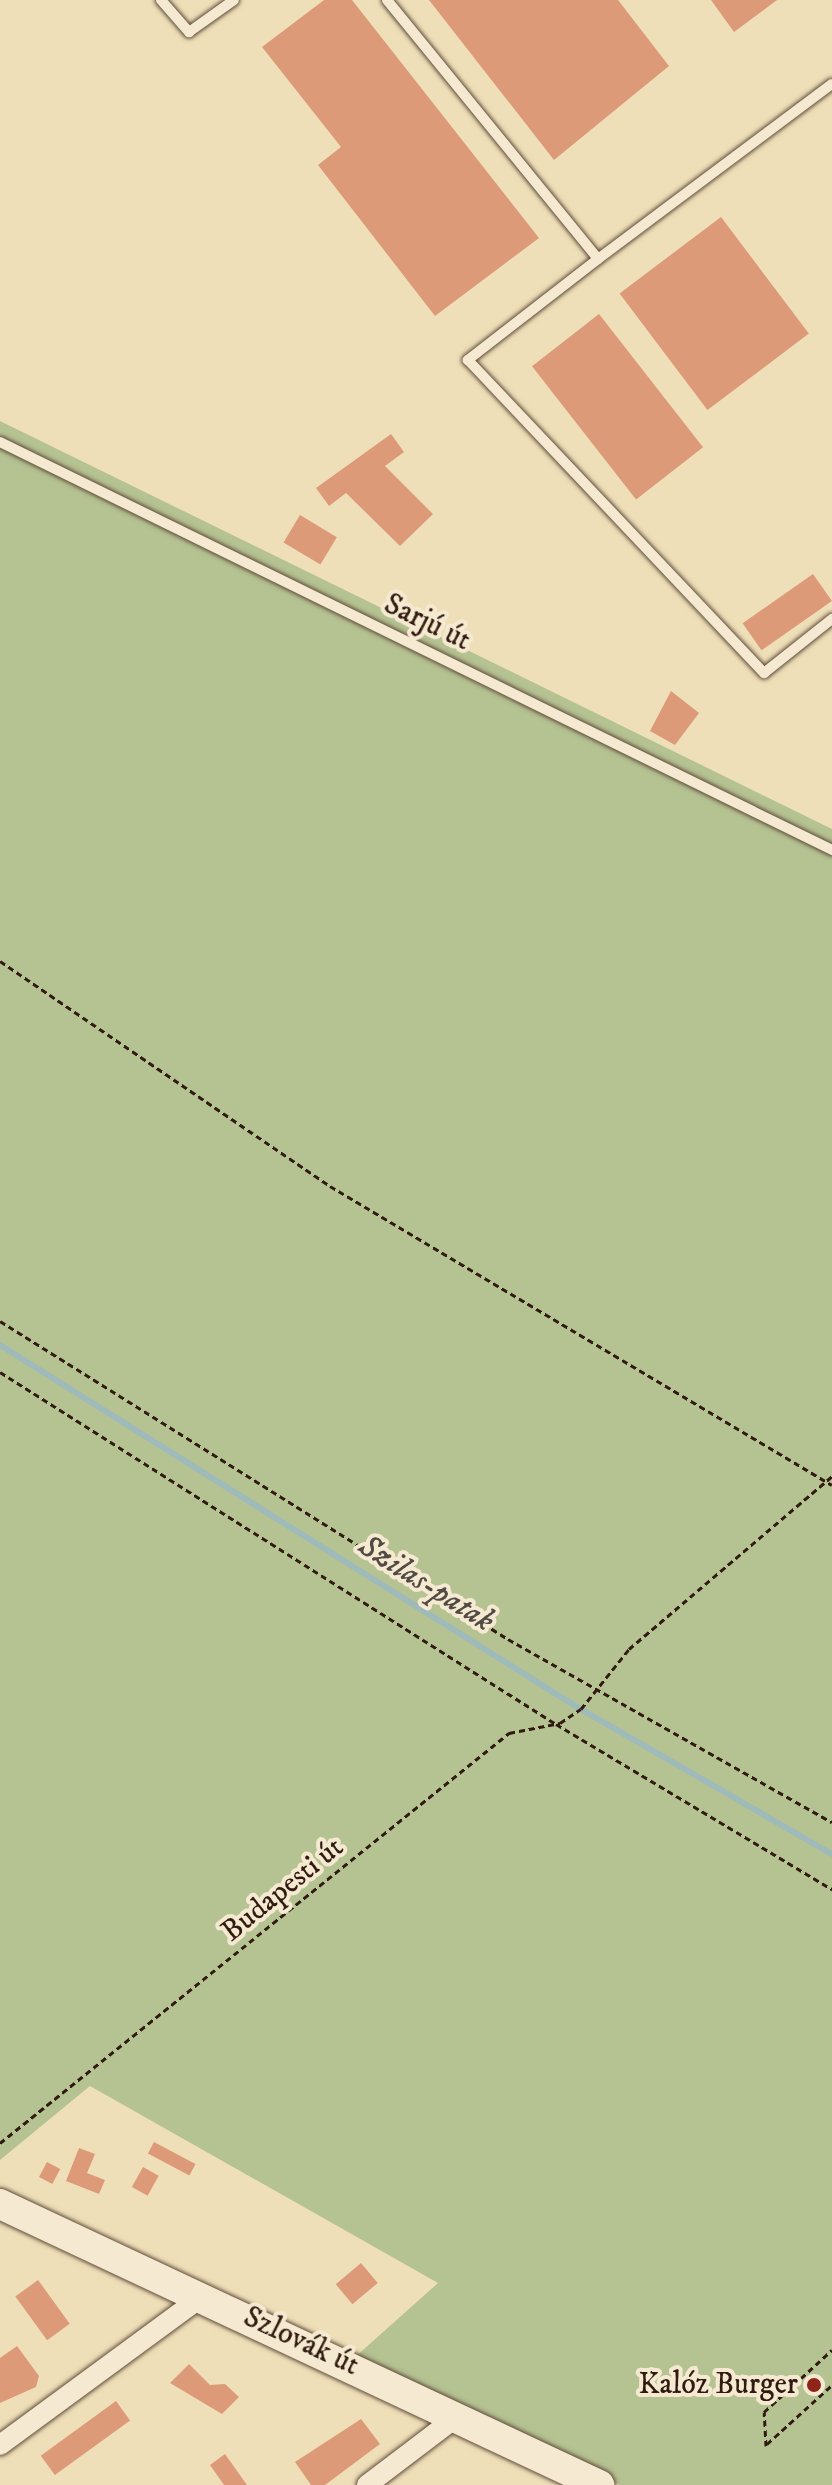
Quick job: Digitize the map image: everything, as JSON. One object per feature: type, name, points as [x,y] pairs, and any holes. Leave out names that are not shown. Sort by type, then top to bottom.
[{"type":"main road","name":"Szlovák út","points":[[0,2204],[203,2296],[599,2485]]},
{"type":"street","points":[[0,2445],[203,2296]]},
{"type":"street","points":[[367,2485],[458,2416]]},
{"type":"lane","points":[[161,0],[189,32],[234,0]]},
{"type":"lane","points":[[387,0],[598,259]]},
{"type":"lane","points":[[832,84],[468,360],[764,673],[832,619]]},
{"type":"lane","name":"Sarjú út","points":[[0,442],[832,850]]},
{"type":"path","points":[[0,961],[330,1186],[832,1485]]},
{"type":"path","points":[[0,1321],[598,1689],[832,1822]]},
{"type":"path","points":[[0,1372],[558,1724],[832,1889]]},
{"type":"path","points":[[558,1724],[598,1689],[629,1649],[832,1476]]},
{"type":"path","name":"Budapesti út","points":[[0,2143],[509,1733],[558,1724]]},
{"type":"path","points":[[832,2350],[764,2412],[766,2446],[832,2385]]},
{"type":"green space","points":[[0,421],[832,829],[832,2485],[620,2485],[354,2358],[438,2283],[90,2086],[0,2160]]},
{"type":"building","points":[[324,0],[352,0],[539,238],[435,316],[318,165],[341,147],[262,47]]},
{"type":"building","points":[[429,0],[618,0],[669,66],[554,160]]},
{"type":"building","points":[[711,0],[777,0],[734,32]]},
{"type":"building","points":[[721,217],[809,334],[707,410],[620,293]]},
{"type":"building","points":[[599,314],[703,447],[636,500],[532,366]]},
{"type":"building","points":[[391,434],[404,452],[385,466],[433,514],[400,546],[346,493],[329,506],[316,488]]},
{"type":"building","points":[[300,515],[337,537],[320,565],[284,542]]},
{"type":"building","points":[[813,574],[832,601],[761,650],[743,623]]},
{"type":"building","points":[[671,691],[699,713],[675,745],[650,731]]},
{"type":"building","points":[[154,2142],[195,2164],[189,2176],[148,2153]]},
{"type":"building","points":[[79,2148],[95,2154],[87,2173],[105,2180],[99,2194],[66,2181]]},
{"type":"building","points":[[47,2162],[60,2169],[52,2184],[39,2177]]},
{"type":"building","points":[[143,2167],[159,2176],[148,2196],[132,2187]]},
{"type":"building","points":[[361,2263],[378,2283],[352,2304],[336,2284]]},
{"type":"building","points":[[38,2280],[70,2324],[47,2340],[15,2296]]},
{"type":"building","points":[[17,2346],[39,2376],[36,2387],[0,2403],[0,2358]]},
{"type":"building","points":[[189,2364],[210,2385],[225,2384],[239,2397],[222,2414],[170,2383]]},
{"type":"building","points":[[116,2401],[130,2420],[55,2475],[41,2456]]},
{"type":"building","points":[[361,2419],[380,2444],[325,2485],[311,2485],[295,2462]]},
{"type":"building","points":[[225,2454],[247,2485],[224,2485],[210,2465]]},
{"type":"waterway","name":"Szilas-patak","points":[[0,1345],[572,1704],[832,1854]]},
{"type":"place","name":"Kalóz Burger","points":[[814,2385]]}]
